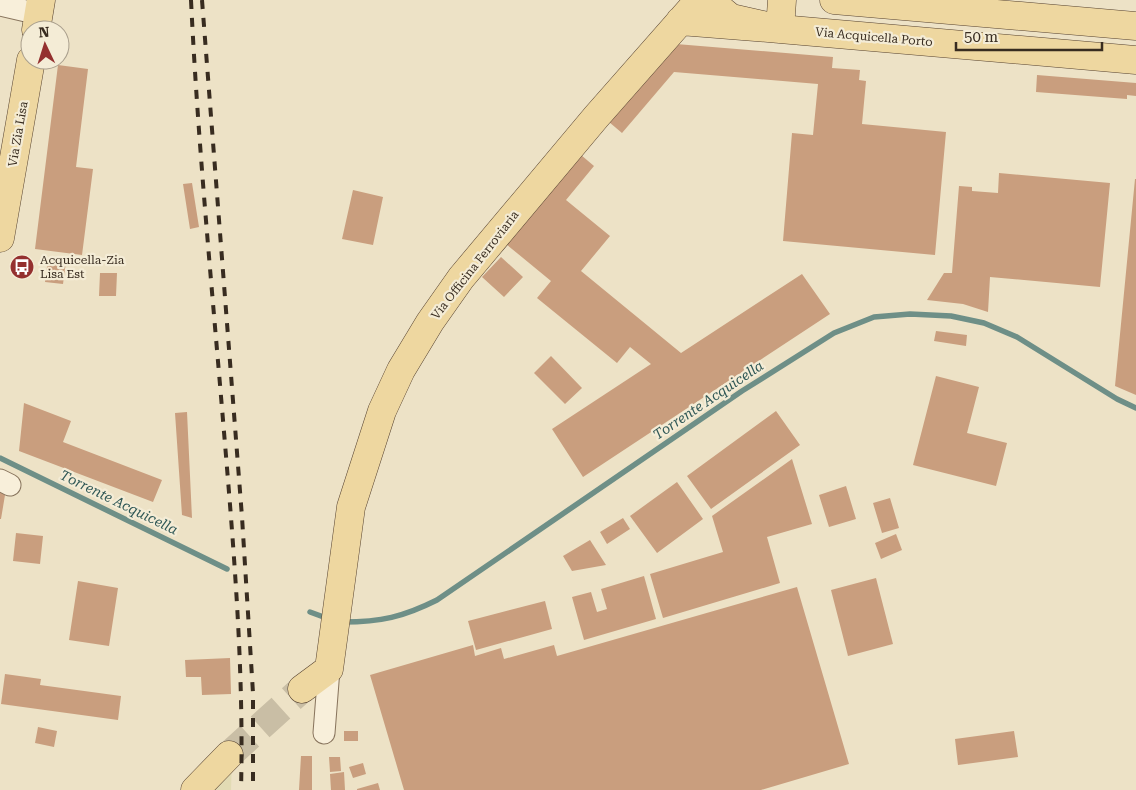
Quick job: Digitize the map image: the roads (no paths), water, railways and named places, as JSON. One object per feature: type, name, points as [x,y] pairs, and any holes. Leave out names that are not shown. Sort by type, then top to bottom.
[{"type":"main road","name":"Via Officina Ferroviaria","points":[[329,669],[337,596],[351,507],[382,411],[402,370],[430,322],[461,278],[682,10],[699,0]]},
{"type":"main road","name":"Via Acquicella Porto","points":[[709,0],[731,18],[780,29],[1136,60]]},
{"type":"main road","points":[[682,10],[780,29],[782,0]]},
{"type":"main road","points":[[834,0],[1136,26]]},
{"type":"main road","name":"Via Zia Lisa","points":[[0,238],[29,70]]},
{"type":"main road","points":[[302,689],[329,669]]},
{"type":"main road","points":[[196,790],[229,755]]},
{"type":"street","points":[[0,5],[38,14]]},
{"type":"street","points":[[324,733],[329,669]]},
{"type":"waterway","name":"Torrente Acquicella","points":[[343,622],[380,620],[413,611],[437,600],[742,391],[834,333],[874,317],[910,314],[951,316],[984,323],[1017,337],[1117,399],[1136,408]]},
{"type":"waterway","name":"Torrente Acquicella","points":[[0,458],[227,569]]},
{"type":"waterway","name":"Torrente Acquicella","points":[[310,612],[329,619]]},
{"type":"tunnel","points":[[229,755],[302,689]]},
{"type":"railway","points":[[191,0],[201,162],[235,566],[240,656],[241,790]]},
{"type":"railway","points":[[202,0],[242,517],[253,693],[253,790]]},
{"type":"place","name":"Acquicella-Zia Lisa Est","points":[[22,267]]}]
